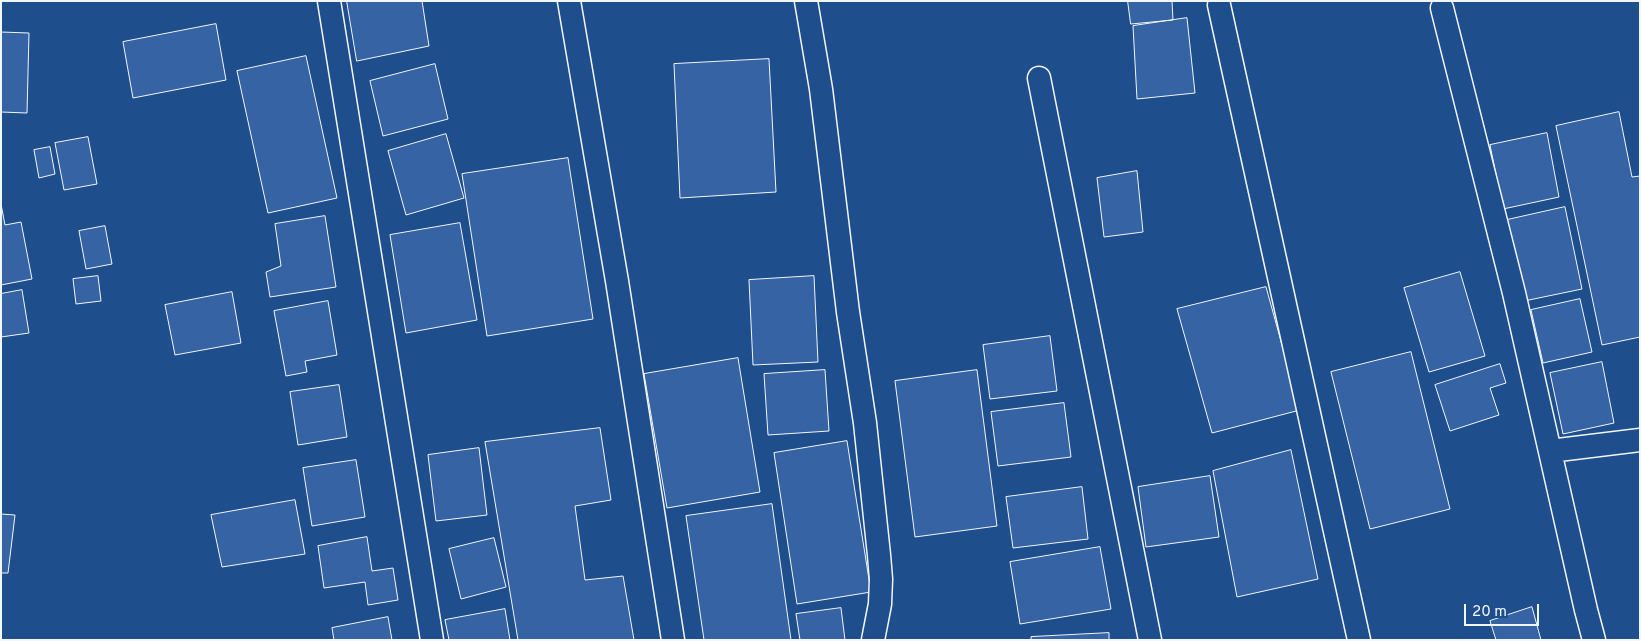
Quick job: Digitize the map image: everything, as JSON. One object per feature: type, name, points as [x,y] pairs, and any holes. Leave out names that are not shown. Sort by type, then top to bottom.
[{"type":"street","points":[[329,1],[432,640]]},
{"type":"street","points":[[569,1],[617,280],[672,640]]},
{"type":"street","points":[[806,1],[821,89],[848,312],[865,423],[882,579],[880,604],[873,640]]},
{"type":"street","points":[[1219,5],[1360,640]]},
{"type":"street","points":[[1442,8],[1514,294],[1594,640]]},
{"type":"street","points":[[1039,78],[1150,640]]},
{"type":"street","points":[[1550,451],[1640,440]]},
{"type":"building","points":[[347,1],[422,1],[429,46],[357,61]]},
{"type":"building","points":[[1128,1],[1172,1],[1173,20],[1131,24]]},
{"type":"building","points":[[1187,18],[1195,93],[1137,99],[1133,26]]},
{"type":"building","points":[[216,24],[226,80],[133,98],[123,42]]},
{"type":"building","points":[[1,32],[29,33],[27,113],[1,112]]},
{"type":"building","points":[[306,56],[337,198],[268,213],[237,71]]},
{"type":"building","points":[[769,59],[776,192],[680,198],[674,64]]},
{"type":"building","points":[[435,64],[448,119],[383,136],[370,81]]},
{"type":"building","points":[[1619,112],[1632,177],[1640,176],[1640,337],[1602,345],[1556,126]]},
{"type":"building","points":[[1547,133],[1559,197],[1503,209],[1490,145]]},
{"type":"building","points":[[446,134],[464,198],[406,215],[388,151]]},
{"type":"building","points":[[88,137],[97,184],[64,190],[55,143]]},
{"type":"building","points":[[50,147],[55,174],[39,178],[34,150]]},
{"type":"building","points":[[568,158],[593,319],[487,336],[462,174]]},
{"type":"building","points":[[1137,171],[1143,232],[1104,237],[1097,178]]},
{"type":"building","points":[[1,204],[5,225],[21,222],[32,279],[1,285]]},
{"type":"building","points":[[1565,207],[1582,289],[1524,301],[1507,220]]},
{"type":"building","points":[[325,216],[336,287],[270,297],[266,272],[281,266],[275,224]]},
{"type":"building","points":[[460,223],[477,320],[406,333],[390,235]]},
{"type":"building","points":[[105,226],[112,264],[86,269],[79,231]]},
{"type":"building","points":[[1460,272],[1485,356],[1429,372],[1404,288]]},
{"type":"building","points":[[98,276],[101,301],[76,304],[73,279]]},
{"type":"building","points":[[814,276],[818,362],[753,365],[749,280]]},
{"type":"building","points":[[1266,287],[1300,410],[1212,433],[1177,309]]},
{"type":"building","points":[[22,290],[29,333],[1,337],[1,294]]},
{"type":"building","points":[[232,292],[241,343],[175,355],[165,305]]},
{"type":"building","points":[[1580,299],[1592,352],[1543,363],[1531,310]]},
{"type":"building","points":[[328,301],[337,355],[305,361],[307,372],[286,376],[274,311]]},
{"type":"building","points":[[1050,336],[1057,391],[990,399],[983,345]]},
{"type":"building","points":[[1411,352],[1450,509],[1370,529],[1331,372]]},
{"type":"building","points":[[738,358],[760,492],[667,508],[644,374]]},
{"type":"building","points":[[1602,362],[1614,423],[1563,434],[1550,373]]},
{"type":"building","points":[[1500,364],[1506,383],[1490,388],[1499,415],[1450,431],[1435,385]]},
{"type":"building","points":[[825,370],[829,431],[768,435],[764,374]]},
{"type":"building","points":[[977,370],[997,526],[915,537],[895,381]]},
{"type":"building","points":[[339,385],[347,437],[298,445],[290,392]]},
{"type":"building","points":[[1064,403],[1071,457],[998,466],[991,412]]},
{"type":"building","points":[[600,428],[611,500],[575,506],[585,580],[623,576],[634,640],[518,640],[485,442]]},
{"type":"building","points":[[847,441],[871,592],[797,604],[774,453]]},
{"type":"building","points":[[479,448],[487,515],[436,521],[428,455]]},
{"type":"building","points":[[1291,450],[1318,579],[1237,597],[1213,471]]},
{"type":"building","points":[[356,460],[365,517],[312,526],[303,468]]},
{"type":"building","points":[[1210,476],[1219,537],[1146,547],[1138,487]]},
{"type":"building","points":[[1082,487],[1088,539],[1013,548],[1006,497]]},
{"type":"building","points":[[295,500],[305,554],[222,567],[211,515]]},
{"type":"building","points":[[772,504],[791,640],[704,640],[686,516]]},
{"type":"building","points":[[1,514],[15,515],[8,573],[1,573]]},
{"type":"building","points":[[367,537],[372,571],[393,568],[398,600],[368,605],[365,582],[324,588],[318,546]]},
{"type":"building","points":[[494,538],[506,587],[461,599],[449,549]]},
{"type":"building","points":[[1100,547],[1111,609],[1020,624],[1010,562]]},
{"type":"building","points":[[1532,607],[1541,640],[1496,640],[1490,621]]},
{"type":"building","points":[[841,608],[845,640],[800,640],[796,614]]},
{"type":"building","points":[[505,609],[510,640],[449,640],[445,620]]},
{"type":"building","points":[[388,617],[392,640],[334,640],[332,628]]},
{"type":"building","points":[[1109,633],[1109,640],[1031,640],[1031,637]]}]
